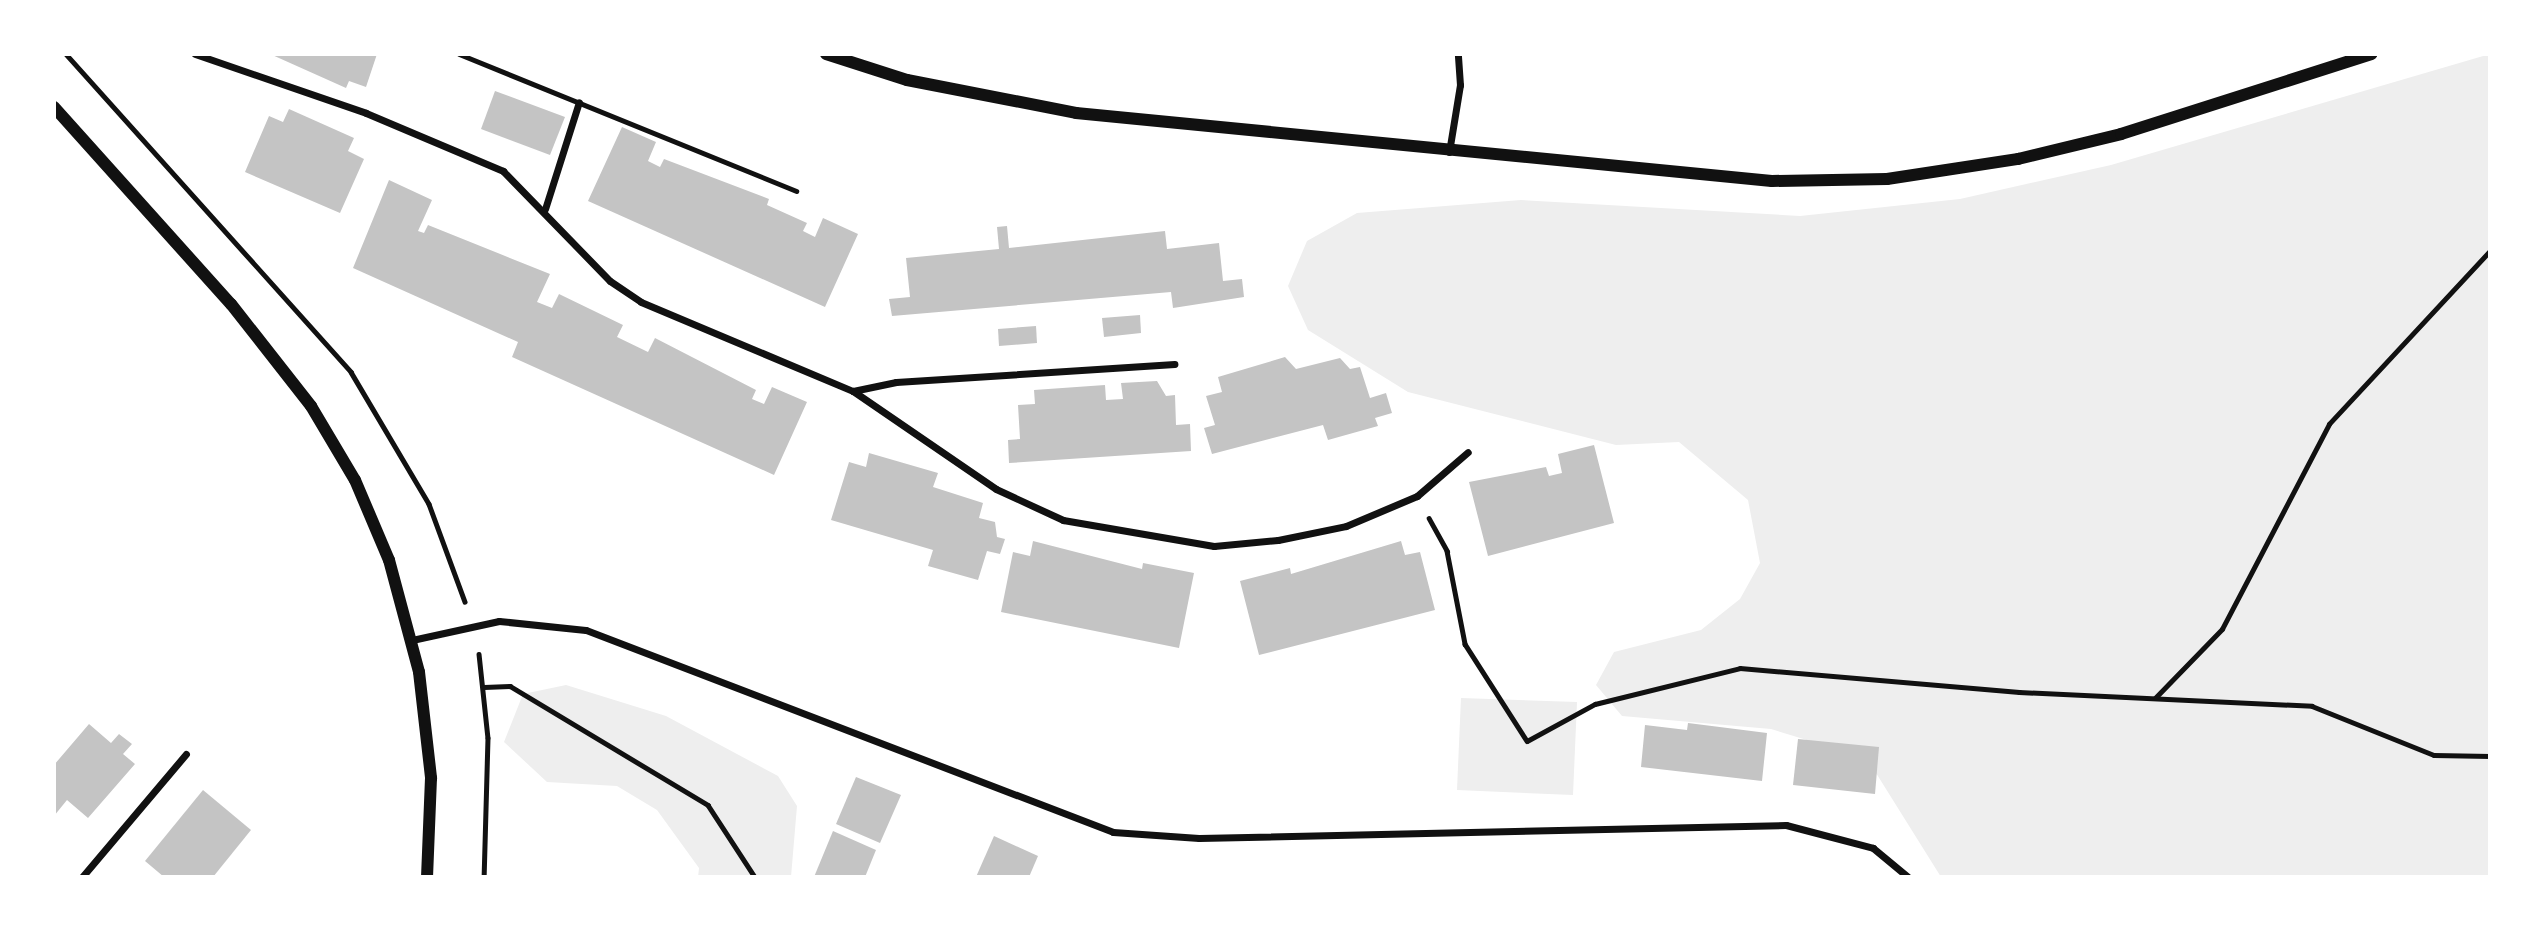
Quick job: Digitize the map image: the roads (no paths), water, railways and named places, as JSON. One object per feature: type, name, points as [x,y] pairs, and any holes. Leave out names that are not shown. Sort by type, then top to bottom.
[{"type":"street","points":[[195,54],[366,113],[503,171],[545,209],[601,273],[641,302],[853,391],[996,489],[1102,530],[1213,546],[1249,544],[1346,526],[1417,496],[1468,452]]},
{"type":"street","points":[[826,54],[920,83],[1076,113],[1710,179],[1887,179],[2121,134],[2372,54]]},
{"type":"street","points":[[1449,153],[1460,85],[1458,54]]},
{"type":"street","points":[[545,209],[579,102]]},
{"type":"street","points":[[54,107],[231,304],[310,406],[374,521],[412,640],[429,745],[427,877]]},
{"type":"street","points":[[853,391],[896,382],[1174,364]]},
{"type":"street","points":[[412,640],[499,621],[586,630],[1113,832],[1199,838],[1786,825],[1873,848],[1908,877]]},
{"type":"street","points":[[82,877],[186,754]]},
{"type":"lane","points":[[459,54],[796,191]]}]
